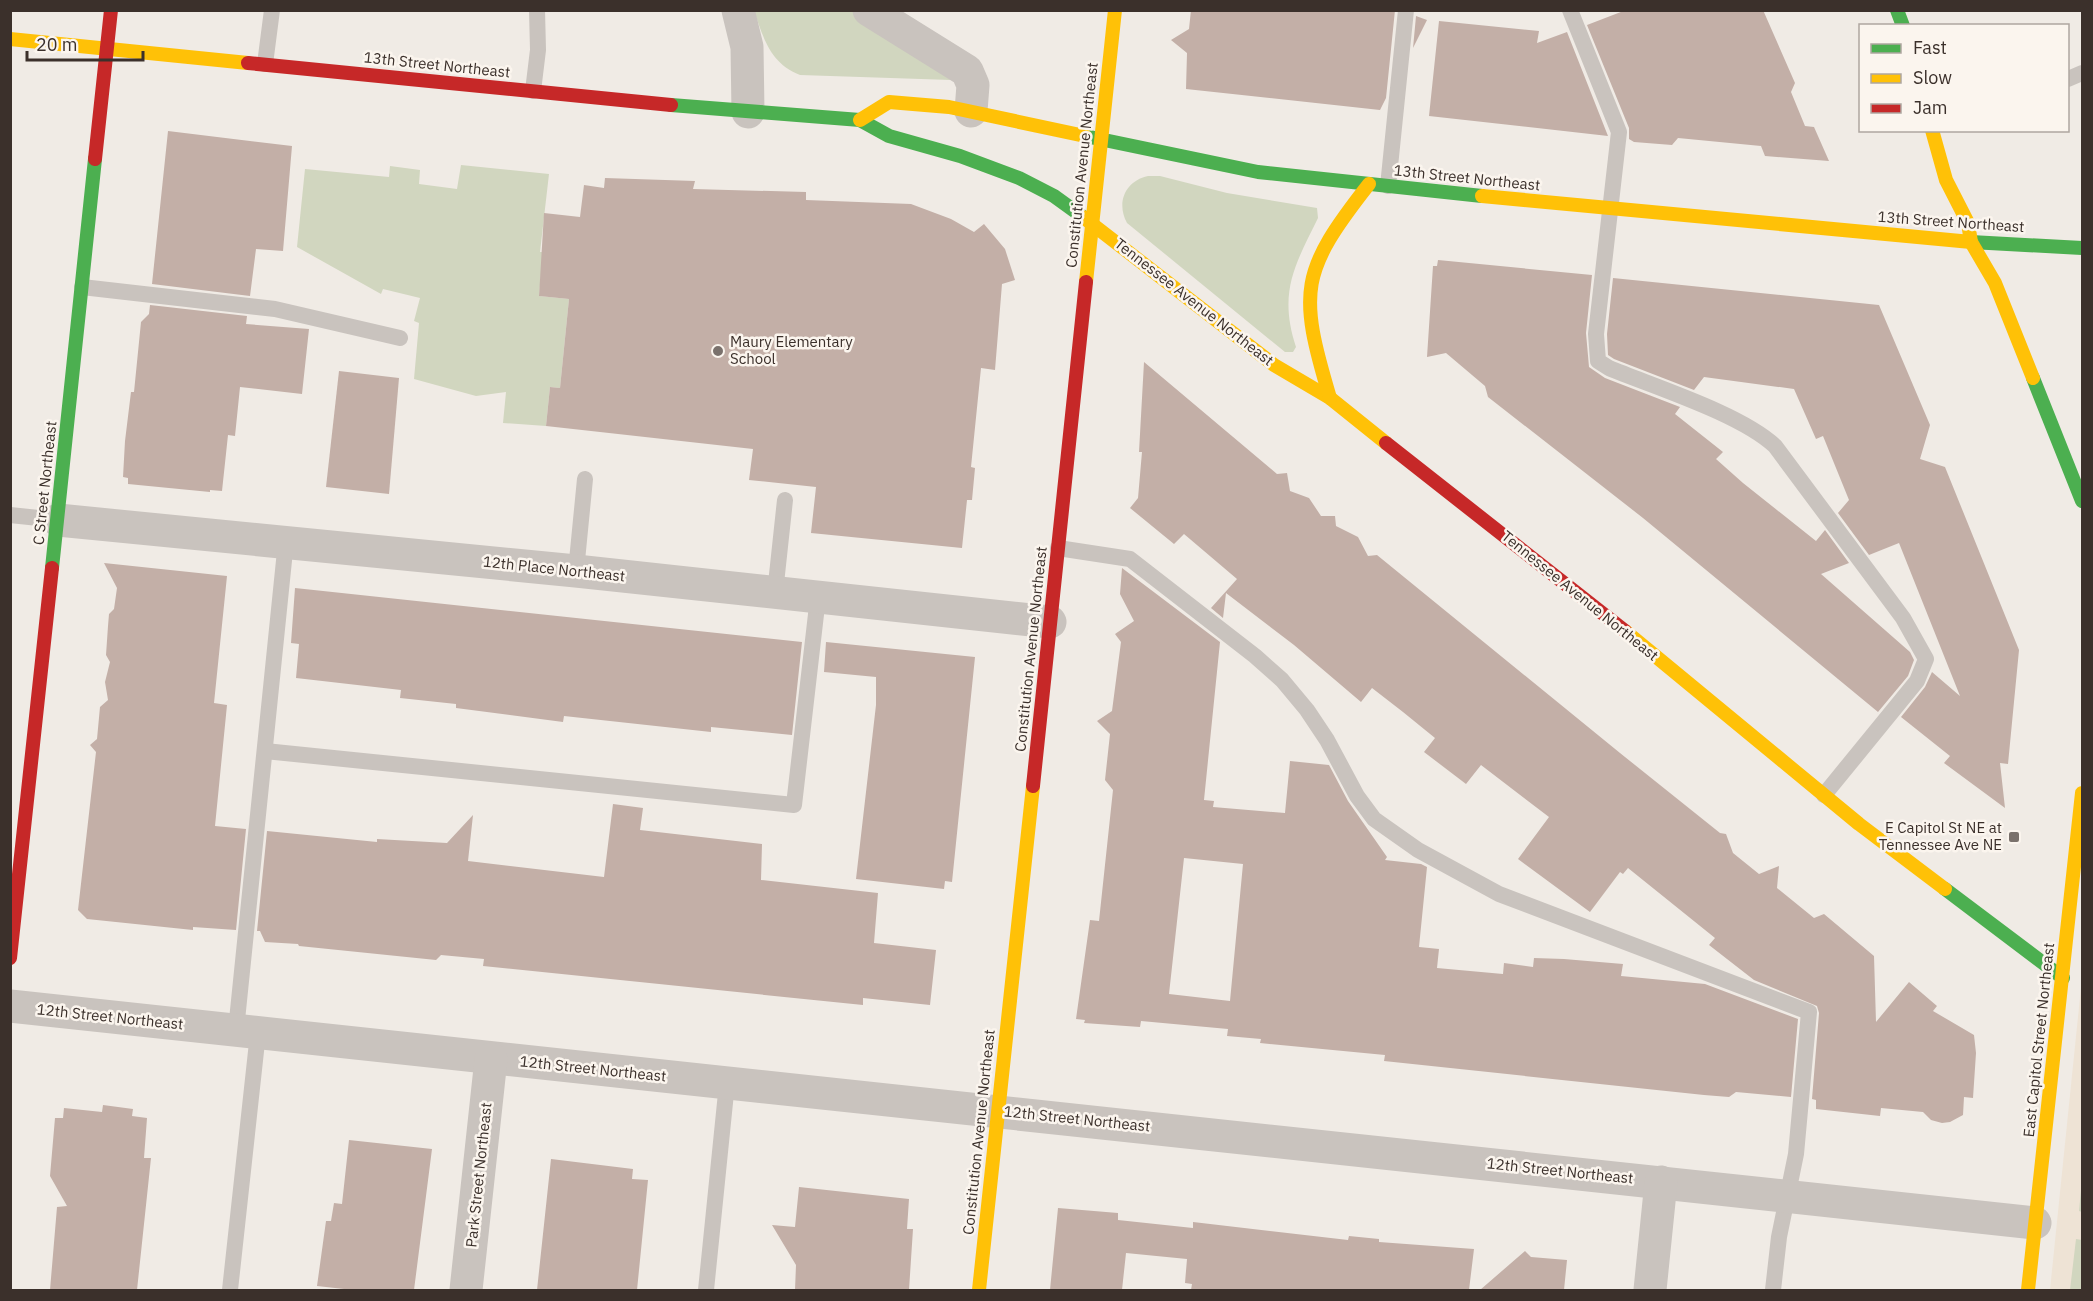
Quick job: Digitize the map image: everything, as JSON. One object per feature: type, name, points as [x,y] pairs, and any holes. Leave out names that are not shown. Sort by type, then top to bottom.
[{"type":"street","name":"C Street Northeast","points":[[10,958],[111,10]]},
{"type":"street","points":[[738,10],[747,48],[748,112]]},
{"type":"street","points":[[868,10],[967,71],[973,85],[971,111]]},
{"type":"street","name":"Constitution Avenue Northeast","points":[[979,1290],[1115,10]]},
{"type":"street","name":"13th Street Northeast","points":[[10,39],[748,112],[860,120],[889,136],[960,156],[1019,178],[1054,196],[1091,224]]},
{"type":"street","name":"13th Street Northeast","points":[[860,120],[889,102],[971,111],[1230,168],[1611,210],[1971,242],[2082,248]]},
{"type":"street","points":[[1934,132],[1938,159],[1968,223],[1971,242],[1995,283],[2082,501]]},
{"type":"street","points":[[1330,398],[1310,327],[1309,280],[1326,242],[1369,184]]},
{"type":"street","name":"Tennessee Avenue Northeast","points":[[1091,224],[1274,365],[1330,398],[1610,619],[1824,795],[2063,978]]},
{"type":"street","name":"12th Place Northeast","points":[[58,520],[286,541],[1050,622]]},
{"type":"street","name":"East Capitol Street Northeast","points":[[2028,1290],[2082,793]]},
{"type":"street","name":"12th Street Northeast","points":[[10,1006],[2035,1222]]},
{"type":"street","name":"Park Street Northeast","points":[[466,1290],[491,1059]]},
{"type":"street","points":[[1650,1290],[1661,1182]]},
{"type":"lane","points":[[265,64],[272,10]]},
{"type":"lane","points":[[533,91],[538,40],[537,10]]},
{"type":"lane","points":[[1388,186],[1406,10]]},
{"type":"lane","points":[[1570,10],[1619,132],[1596,334],[1598,361],[1609,368],[1704,407],[1764,436],[1774,446],[1903,618],[1926,659],[1917,681],[1824,795]]},
{"type":"lane","points":[[82,287],[275,309],[400,338]]},
{"type":"lane","points":[[576,571],[585,480]]},
{"type":"lane","points":[[775,592],[785,500]]},
{"type":"lane","points":[[10,515],[58,520]]},
{"type":"lane","points":[[230,1290],[265,751],[286,541]]},
{"type":"lane","points":[[1058,548],[1130,559],[1255,656],[1282,680],[1307,710],[1327,740],[1357,796],[1374,819],[1418,850],[1499,894],[1809,1012],[1796,1154],[1779,1237],[1773,1290]]},
{"type":"lane","points":[[265,751],[794,805],[818,597]]},
{"type":"lane","points":[[706,1290],[727,1083]]},
{"type":"green space","points":[[754,11],[852,11],[951,80],[800,75],[775,57],[765,40]]},
{"type":"green space","points":[[461,165],[549,174],[540,252],[543,252],[539,296],[569,299],[560,388],[550,387],[546,426],[503,423],[506,392],[476,396],[414,379],[419,323],[414,321],[420,298],[383,289],[381,294],[297,247],[305,169],[389,177],[390,166],[420,170],[419,184],[457,189]]},
{"type":"green space","points":[[1148,176],[1160,176],[1227,193],[1317,208],[1318,218],[1296,265],[1289,294],[1291,328],[1296,347],[1293,352],[1285,352],[1127,223],[1122,208],[1125,194],[1133,183]]},
{"type":"green space","points":[[2082,1060],[2082,1290],[2058,1290]]},
{"type":"shaded area","points":[[2082,978],[2082,1180],[2079,1211],[2082,1212],[2082,1240],[2076,1239],[2070,1290],[2050,1290]]},
{"type":"building","points":[[1191,10],[1395,10],[1386,98],[1380,110],[1186,89],[1187,53],[1171,40],[1189,29]]},
{"type":"building","points":[[1626,10],[1763,10],[1795,83],[1791,92],[1805,126],[1814,127],[1829,161],[1765,156],[1761,146],[1678,138],[1672,145],[1634,142],[1629,139],[1629,128],[1587,25]]},
{"type":"building","points":[[1416,16],[1427,20],[1413,48]]},
{"type":"building","points":[[1439,21],[1539,31],[1537,43],[1567,32],[1608,136],[1429,116]]},
{"type":"building","points":[[168,131],[292,146],[283,251],[256,249],[250,296],[152,284]]},
{"type":"building","points":[[605,178],[695,181],[693,189],[806,192],[806,200],[911,204],[951,219],[974,232],[984,224],[1005,249],[1015,280],[1002,284],[995,370],[981,368],[971,467],[975,468],[972,500],[967,500],[962,548],[811,533],[816,487],[749,480],[753,449],[546,426],[550,387],[560,388],[569,299],[539,296],[544,213],[580,217],[584,185],[604,188]]},
{"type":"building","points":[[1438,260],[1592,275],[1586,333],[1589,367],[1605,378],[1680,407],[1675,414],[1723,452],[1716,459],[1743,483],[1816,541],[1825,530],[1849,563],[1821,574],[1910,652],[1914,660],[1908,676],[1878,712],[1643,518],[1488,397],[1485,386],[1446,353],[1427,357],[1433,266],[1437,266]]},
{"type":"building","points":[[1613,278],[1879,305],[1930,425],[1920,459],[1945,467],[2019,650],[2008,764],[2000,763],[2005,808],[1944,763],[1950,756],[1901,717],[1925,687],[1932,672],[1960,696],[1899,543],[1869,555],[1838,513],[1849,500],[1823,436],[1816,439],[1794,389],[1704,377],[1694,390],[1614,359],[1608,355],[1607,334]]},
{"type":"building","points":[[150,305],[247,316],[246,324],[309,329],[302,394],[240,387],[235,436],[228,435],[222,491],[210,490],[210,492],[128,484],[128,478],[123,477],[125,441],[131,392],[134,392],[141,322],[149,314]]},
{"type":"building","points":[[1144,362],[1277,474],[1287,473],[1290,491],[1309,498],[1321,516],[1335,516],[1336,526],[1358,537],[1368,556],[1377,555],[1720,833],[1726,834],[1733,853],[1759,874],[1779,866],[1777,888],[1814,918],[1824,914],[1874,956],[1876,1022],[1909,982],[1937,1006],[1933,1011],[1974,1035],[1976,1053],[1973,1098],[1964,1097],[1963,1115],[1950,1122],[1942,1123],[1931,1120],[1923,1112],[1881,1108],[1880,1116],[1816,1109],[1816,1100],[1812,1099],[1819,1013],[1817,1006],[1754,980],[1709,945],[1715,938],[1628,868],[1623,874],[1620,872],[1590,912],[1518,859],[1549,817],[1481,765],[1466,784],[1424,752],[1435,738],[1403,712],[1372,688],[1361,702],[1294,645],[1226,593],[1223,618],[1211,608],[1237,579],[1184,534],[1174,544],[1130,508],[1138,498],[1142,452],[1139,452]]},
{"type":"building","points":[[339,371],[399,378],[389,494],[326,487]]},
{"type":"building","points":[[104,563],[227,576],[214,703],[227,705],[215,826],[246,829],[236,930],[193,927],[193,930],[87,919],[78,910],[96,752],[90,745],[97,739],[100,707],[108,700],[105,682],[110,662],[106,655],[108,626],[109,614],[114,609],[117,588]]},
{"type":"building","points":[[1122,568],[1220,642],[1204,800],[1214,801],[1213,807],[1285,813],[1290,761],[1329,765],[1348,801],[1387,857],[1385,860],[1421,864],[1427,867],[1419,947],[1439,949],[1437,968],[1503,974],[1504,963],[1533,967],[1534,958],[1564,959],[1623,964],[1621,976],[1705,984],[1798,1019],[1791,1097],[1736,1092],[1729,1097],[1704,1095],[1384,1061],[1385,1055],[1260,1043],[1261,1039],[1227,1036],[1228,1029],[1141,1021],[1140,1027],[1084,1023],[1085,1020],[1076,1019],[1090,920],[1099,921],[1113,790],[1105,780],[1110,734],[1097,721],[1112,711],[1121,642],[1115,634],[1134,621],[1120,594]],"holes":[[[1184,858],[1243,864],[1230,1001],[1169,994]]]},
{"type":"building","points":[[295,588],[802,642],[792,735],[711,727],[711,732],[564,716],[563,722],[456,708],[456,704],[400,698],[401,690],[296,678],[299,644],[291,643]]},
{"type":"building","points":[[826,642],[975,657],[952,882],[945,881],[944,889],[856,879],[876,705],[876,677],[824,672]]},
{"type":"building","points":[[613,804],[643,808],[640,830],[762,844],[761,880],[878,893],[874,943],[936,950],[930,1005],[863,998],[863,1005],[483,966],[484,959],[441,955],[436,960],[299,946],[298,944],[265,942],[260,931],[257,931],[267,831],[377,842],[377,839],[447,843],[473,815],[468,861],[604,877]]},
{"type":"building","points":[[103,1105],[133,1109],[132,1116],[147,1118],[144,1158],[151,1158],[137,1290],[50,1290],[57,1207],[67,1206],[50,1176],[55,1118],[63,1118],[64,1108],[102,1112]]},
{"type":"building","points":[[349,1140],[432,1149],[414,1290],[353,1290],[317,1286],[326,1221],[331,1221],[334,1203],[342,1204]]},
{"type":"building","points":[[551,1159],[633,1169],[632,1179],[648,1180],[637,1290],[537,1290]]},
{"type":"building","points":[[799,1187],[909,1199],[907,1229],[913,1229],[909,1290],[795,1290],[796,1265],[772,1225],[795,1227]]},
{"type":"building","points":[[1058,1208],[1118,1213],[1118,1220],[1193,1228],[1193,1222],[1348,1240],[1349,1236],[1379,1239],[1379,1242],[1474,1249],[1469,1290],[1191,1290],[1192,1284],[1185,1283],[1187,1259],[1126,1253],[1122,1290],[1050,1290]]},
{"type":"building","points":[[1525,1251],[1531,1257],[1567,1260],[1564,1290],[1480,1290]]},
{"type":"traffic: fast","points":[[1897,10],[1902,24]]},
{"type":"traffic: fast","points":[[671,105],[860,120],[889,136],[960,156],[1019,178],[1054,196],[1083,217]]},
{"type":"traffic: fast","points":[[1085,136],[1258,172],[1482,196]]},
{"type":"traffic: fast","points":[[52,568],[95,159]]},
{"type":"traffic: fast","points":[[1971,242],[2082,248]]},
{"type":"traffic: fast","points":[[2033,378],[2082,501]]},
{"type":"traffic: fast","points":[[1945,889],[2063,978]]},
{"type":"traffic: slow","points":[[1086,282],[1115,10]]},
{"type":"traffic: slow","points":[[10,39],[248,63]]},
{"type":"traffic: slow","points":[[860,120],[889,102],[949,107],[1085,136]]},
{"type":"traffic: slow","points":[[1933,132],[1946,180],[1968,223],[1971,242],[1995,283],[2033,378]]},
{"type":"traffic: slow","points":[[1330,398],[1313,332],[1310,306],[1312,284],[1318,262],[1329,240],[1369,184]]},
{"type":"traffic: slow","points":[[1482,196],[1971,242]]},
{"type":"traffic: slow","points":[[1083,217],[1274,365],[1330,398],[1386,443]]},
{"type":"traffic: slow","points":[[1625,631],[1859,824],[1945,889]]},
{"type":"traffic: slow","points":[[979,1290],[1033,786]]},
{"type":"traffic: slow","points":[[2028,1290],[2082,793]]},
{"type":"traffic: jam","points":[[95,159],[111,10]]},
{"type":"traffic: jam","points":[[248,63],[671,105]]},
{"type":"traffic: jam","points":[[1033,786],[1086,282]]},
{"type":"traffic: jam","points":[[1386,443],[1625,631]]},
{"type":"traffic: jam","points":[[10,958],[52,568]]},
{"type":"place","name":"Maury Elementary School","points":[[718,351]]},
{"type":"place","name":"E Capitol St NE at Tennessee Ave NE","points":[[2014,837]]}]
